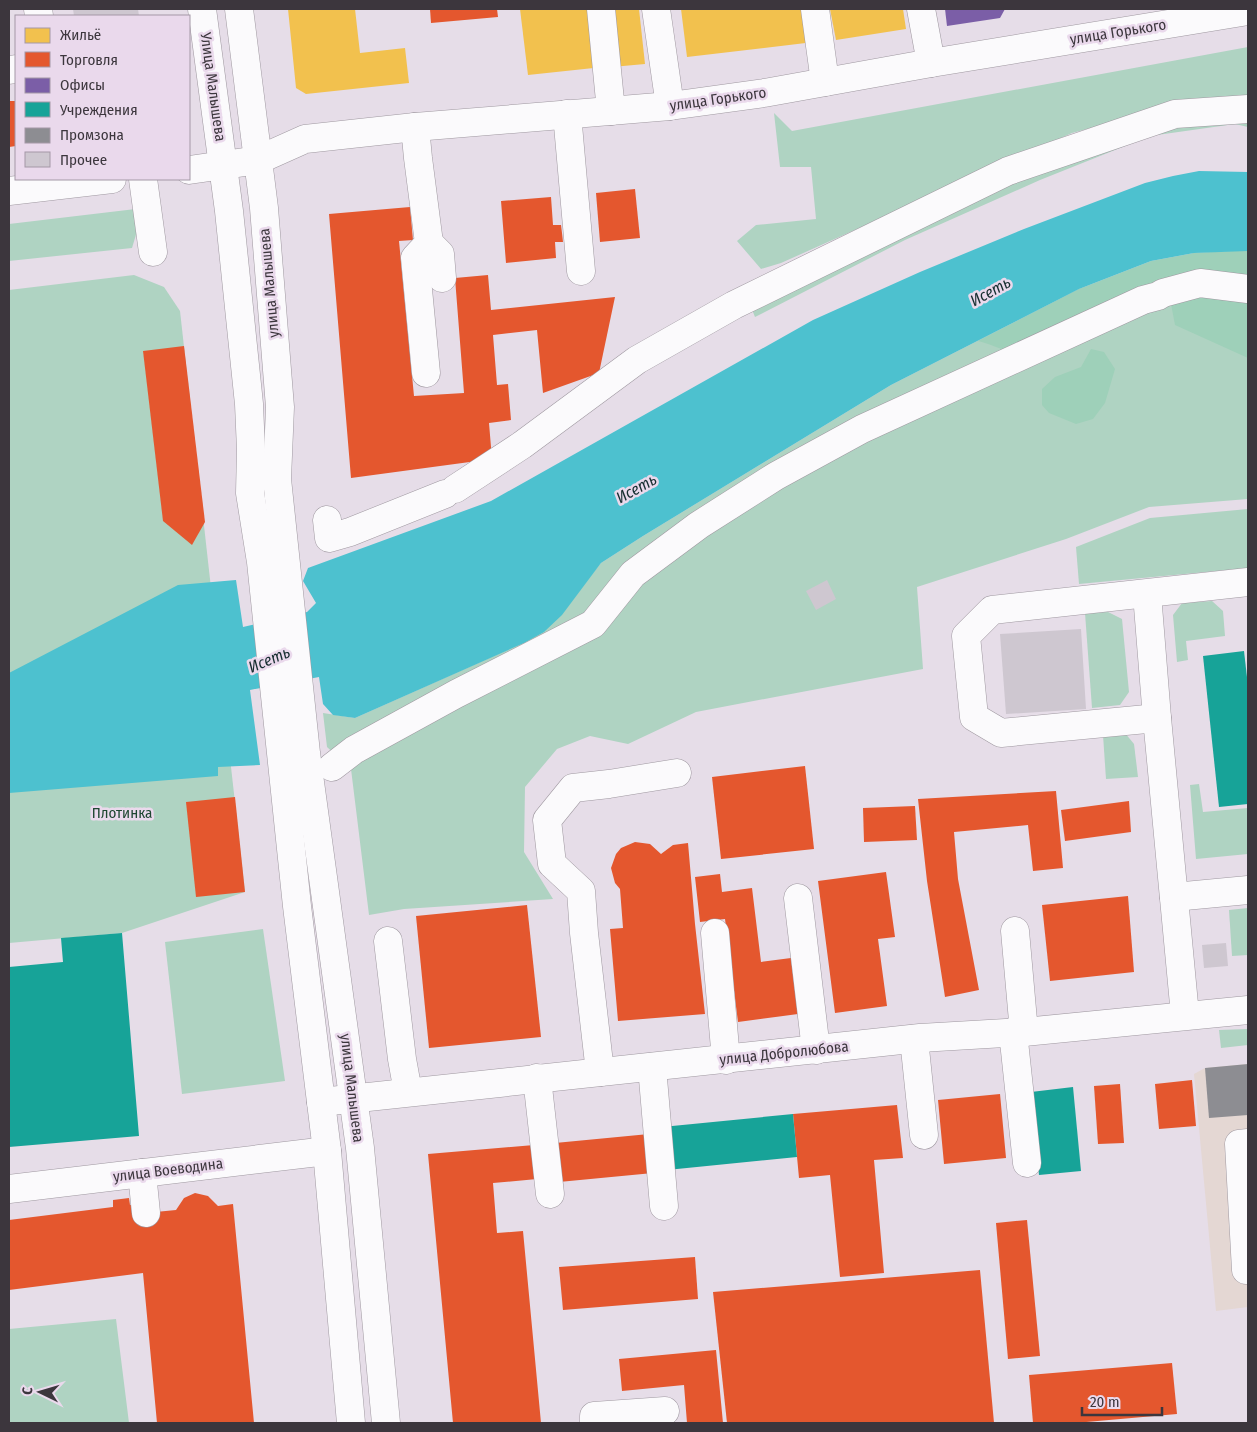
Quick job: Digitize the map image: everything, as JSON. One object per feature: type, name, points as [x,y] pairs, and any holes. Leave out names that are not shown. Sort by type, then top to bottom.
[{"type":"street","name":"Улица Малышева","points":[[202,9],[223,165]]},
{"type":"street","name":"улица Малышева","points":[[239,9],[258,160],[280,407],[273,560]]},
{"type":"street","points":[[601,9],[612,111]]},
{"type":"street","points":[[656,9],[670,106]]},
{"type":"street","points":[[815,9],[825,82]]},
{"type":"street","points":[[921,9],[931,63]]},
{"type":"street","name":"улица Горького","points":[[190,170],[258,160],[305,139],[415,127],[670,106],[764,93],[931,63],[1248,11]]},
{"type":"street","points":[[327,520],[329,538],[350,532],[450,492],[522,445],[637,360],[734,305],[1008,171],[1175,114],[1248,109]]},
{"type":"street","points":[[567,114],[580,271]]},
{"type":"street","points":[[415,127],[429,242],[440,254],[442,278]]},
{"type":"street","points":[[223,165],[249,404],[250,493],[273,560],[294,755],[297,906],[327,1151],[351,1423]]},
{"type":"street","points":[[9,191],[96,180]]},
{"type":"street","points":[[143,180],[153,252]]},
{"type":"street","points":[[426,373],[415,258],[429,242]]},
{"type":"street","points":[[332,767],[354,750],[456,694],[593,624],[633,574],[699,525],[776,476],[862,429],[1143,300],[1200,283],[1248,290]]},
{"type":"street","points":[[1157,718],[1001,733],[974,717],[966,636],[992,610],[1248,582]]},
{"type":"street","points":[[1148,594],[1157,718],[1184,1015]]},
{"type":"street","name":"улица Малышева","points":[[294,755],[354,1098],[386,1423]]},
{"type":"street","points":[[600,1072],[581,892],[552,864],[547,820],[573,788],[676,773]]},
{"type":"street","points":[[1174,897],[1248,890]]},
{"type":"street","points":[[798,898],[816,1050]]},
{"type":"street","points":[[1015,931],[1027,1163]]},
{"type":"street","points":[[715,933],[726,1060]]},
{"type":"street","points":[[388,941],[402,1059],[408,1092]]},
{"type":"street","name":"улица Добролюбова","points":[[321,1102],[914,1039],[1019,1032],[1248,1010]]},
{"type":"street","points":[[914,1039],[924,1135]]},
{"type":"street","points":[[652,1067],[664,1206]]},
{"type":"street","points":[[537,1078],[550,1194]]},
{"type":"street","points":[[1246,1270],[1239,1144],[1248,1143]]},
{"type":"street","name":"улица Воеводина","points":[[9,1189],[327,1151]]},
{"type":"street","points":[[142,1173],[146,1213]]},
{"type":"street","points":[[594,1423],[594,1416],[665,1411]]},
{"type":"shaded area","points":[[1248,1064],[1248,1307],[1216,1311],[1194,1074],[1205,1068]]},
{"type":"green space","points":[[1248,47],[1248,100],[1184,103],[1072,133],[781,263],[761,269],[737,241],[756,225],[816,219],[811,167],[780,167],[774,113],[792,131]]},
{"type":"green space","points":[[1248,114],[1248,127],[1235,124],[1150,136],[1040,180],[905,240],[755,317],[749,302],[1007,183],[1172,116]]},
{"type":"green space","points":[[144,208],[132,248],[9,261],[9,224]]},
{"type":"green space","points":[[1248,251],[1248,499],[1149,507],[1066,539],[917,587],[923,669],[696,712],[628,744],[590,736],[557,749],[525,787],[524,852],[553,899],[404,909],[369,915],[351,769],[327,747],[323,713],[355,718],[523,643],[583,585],[601,563],[643,536],[891,385],[1079,289],[1194,253]]},
{"type":"green space","points":[[1248,251],[1248,358],[1175,325],[1167,283],[1014,352],[978,341],[1079,289],[1151,261],[1194,253]]},
{"type":"green space","name":"Плотинка","points":[[134,275],[164,287],[180,311],[245,892],[122,933],[9,943],[9,290]]},
{"type":"green space","points":[[1091,349],[1104,352],[1115,369],[1105,403],[1093,419],[1076,424],[1049,413],[1042,405],[1042,389],[1055,377],[1081,367]]},
{"type":"green space","points":[[1248,509],[1248,568],[1079,584],[1076,547],[1150,518]]},
{"type":"green space","points":[[1212,601],[1223,611],[1225,636],[1186,641],[1188,660],[1177,662],[1173,615],[1182,603]]},
{"type":"green space","points":[[1108,612],[1122,619],[1129,692],[1120,705],[1092,708],[1085,613]]},
{"type":"green space","points":[[1125,733],[1134,744],[1138,777],[1106,779],[1103,735]]},
{"type":"green space","points":[[1199,784],[1203,812],[1248,808],[1248,854],[1196,859],[1190,785]]},
{"type":"green space","points":[[1248,908],[1248,955],[1232,956],[1229,910]]},
{"type":"green space","points":[[263,929],[285,1081],[182,1094],[165,942]]},
{"type":"green space","points":[[1248,1029],[1248,1045],[1221,1048],[1219,1030]]},
{"type":"green space","points":[[116,1319],[129,1423],[9,1423],[9,1329]]},
{"type":"water","name":"Исеть","points":[[1199,171],[1248,172],[1248,251],[1194,253],[1151,261],[1079,289],[891,385],[601,563],[562,615],[544,632],[524,643],[355,718],[333,715],[323,704],[319,677],[250,690],[260,765],[218,767],[218,776],[9,793],[9,673],[178,585],[236,580],[243,627],[307,612],[316,603],[303,581],[308,568],[491,501],[813,320],[920,272],[1024,229],[1145,183]]},
{"type":"building: Жильё","points":[[288,9],[355,9],[360,53],[405,48],[409,83],[306,94],[296,88]]},
{"type":"building: Жильё","points":[[520,9],[596,9],[603,67],[528,75]]},
{"type":"building: Жильё","points":[[605,9],[639,9],[645,64],[612,67]]},
{"type":"building: Жильё","points":[[681,9],[810,9],[814,42],[687,57]]},
{"type":"building: Жильё","points":[[830,9],[903,9],[906,29],[836,40]]},
{"type":"building: Торговля","points":[[430,9],[497,9],[498,17],[431,23]]},
{"type":"building: Торговля","points":[[9,101],[15,101],[15,146],[9,147]]},
{"type":"building: Торговля","points":[[635,189],[640,238],[600,242],[596,193]]},
{"type":"building: Торговля","points":[[551,197],[553,225],[561,225],[563,242],[555,242],[556,258],[506,263],[501,201]]},
{"type":"building: Торговля","points":[[410,207],[413,240],[399,241],[414,396],[464,393],[455,278],[488,275],[491,310],[615,297],[599,373],[543,393],[537,330],[493,335],[497,385],[508,384],[511,420],[489,423],[492,459],[351,478],[329,214]]},
{"type":"building: Торговля","points":[[184,346],[205,522],[192,545],[163,521],[143,351]]},
{"type":"building: Торговля","points":[[805,766],[814,849],[721,859],[712,777]]},
{"type":"building: Торговля","points":[[1056,791],[1063,868],[1033,871],[1028,825],[954,832],[958,879],[979,990],[945,997],[927,881],[918,799]]},
{"type":"building: Торговля","points":[[235,797],[245,892],[196,897],[186,802]]},
{"type":"building: Торговля","points":[[1129,801],[1131,832],[1065,841],[1061,810]]},
{"type":"building: Торговля","points":[[915,806],[917,840],[864,842],[863,808]]},
{"type":"building: Торговля","points":[[635,842],[650,844],[661,854],[673,845],[688,843],[705,1014],[618,1021],[610,929],[623,928],[620,889],[615,883],[611,868],[616,854],[621,848]]},
{"type":"building: Торговля","points":[[886,872],[895,937],[878,939],[887,1006],[835,1013],[818,881]]},
{"type":"building: Торговля","points":[[720,874],[722,892],[752,888],[761,962],[791,958],[798,1014],[738,1022],[725,919],[700,922],[695,877]]},
{"type":"building: Торговля","points":[[1128,896],[1134,972],[1050,981],[1042,905]]},
{"type":"building: Торговля","points":[[527,905],[541,1037],[429,1048],[416,916]]},
{"type":"building: Торговля","points":[[1192,1080],[1196,1126],[1159,1129],[1155,1084]]},
{"type":"building: Торговля","points":[[1120,1084],[1124,1143],[1098,1144],[1094,1086]]},
{"type":"building: Торговля","points":[[1000,1094],[1006,1158],[944,1164],[938,1100]]},
{"type":"building: Торговля","points":[[897,1105],[903,1158],[874,1160],[884,1273],[840,1277],[830,1175],[799,1178],[793,1114]]},
{"type":"building: Торговля","points":[[649,1134],[653,1173],[559,1182],[555,1143]]},
{"type":"building: Торговля","points":[[534,1145],[537,1179],[493,1183],[497,1233],[523,1231],[541,1423],[453,1423],[428,1154]]},
{"type":"building: Торговля","points":[[195,1193],[208,1196],[218,1206],[233,1204],[254,1423],[157,1423],[143,1273],[9,1290],[9,1220],[113,1207],[113,1200],[129,1198],[130,1205],[135,1204],[135,1214],[176,1210],[184,1198]]},
{"type":"building: Торговля","points":[[1027,1220],[1040,1356],[1008,1359],[996,1223]]},
{"type":"building: Торговля","points":[[695,1257],[698,1299],[563,1310],[559,1267]]},
{"type":"building: Торговля","points":[[980,1270],[994,1423],[727,1423],[713,1292]]},
{"type":"building: Торговля","points":[[716,1350],[723,1423],[687,1423],[684,1385],[622,1391],[619,1359]]},
{"type":"building: Торговля","points":[[1172,1363],[1177,1414],[1075,1423],[1033,1423],[1029,1375]]},
{"type":"building: Офисы","points":[[945,9],[1005,9],[1000,18],[947,26]]},
{"type":"building: Учреждения","points":[[1244,651],[1248,686],[1248,804],[1219,807],[1203,656]]},
{"type":"building: Учреждения","points":[[122,933],[139,1136],[9,1147],[9,967],[63,962],[61,938]]},
{"type":"building: Учреждения","points":[[1073,1087],[1081,1171],[1039,1175],[1031,1092]]},
{"type":"building: Учреждения","points":[[793,1114],[797,1157],[667,1170],[662,1127]]},
{"type":"building: Промзона","points":[[1248,1064],[1248,1115],[1209,1118],[1205,1068]]},
{"type":"building: Прочее","points":[[73,9],[138,9],[139,15],[74,15]]},
{"type":"building: Прочее","points":[[827,580],[836,599],[816,610],[806,591]]},
{"type":"building: Прочее","points":[[1081,629],[1086,709],[1006,714],[1000,634]]},
{"type":"building: Прочее","points":[[1226,943],[1228,966],[1204,968],[1202,945]]}]
